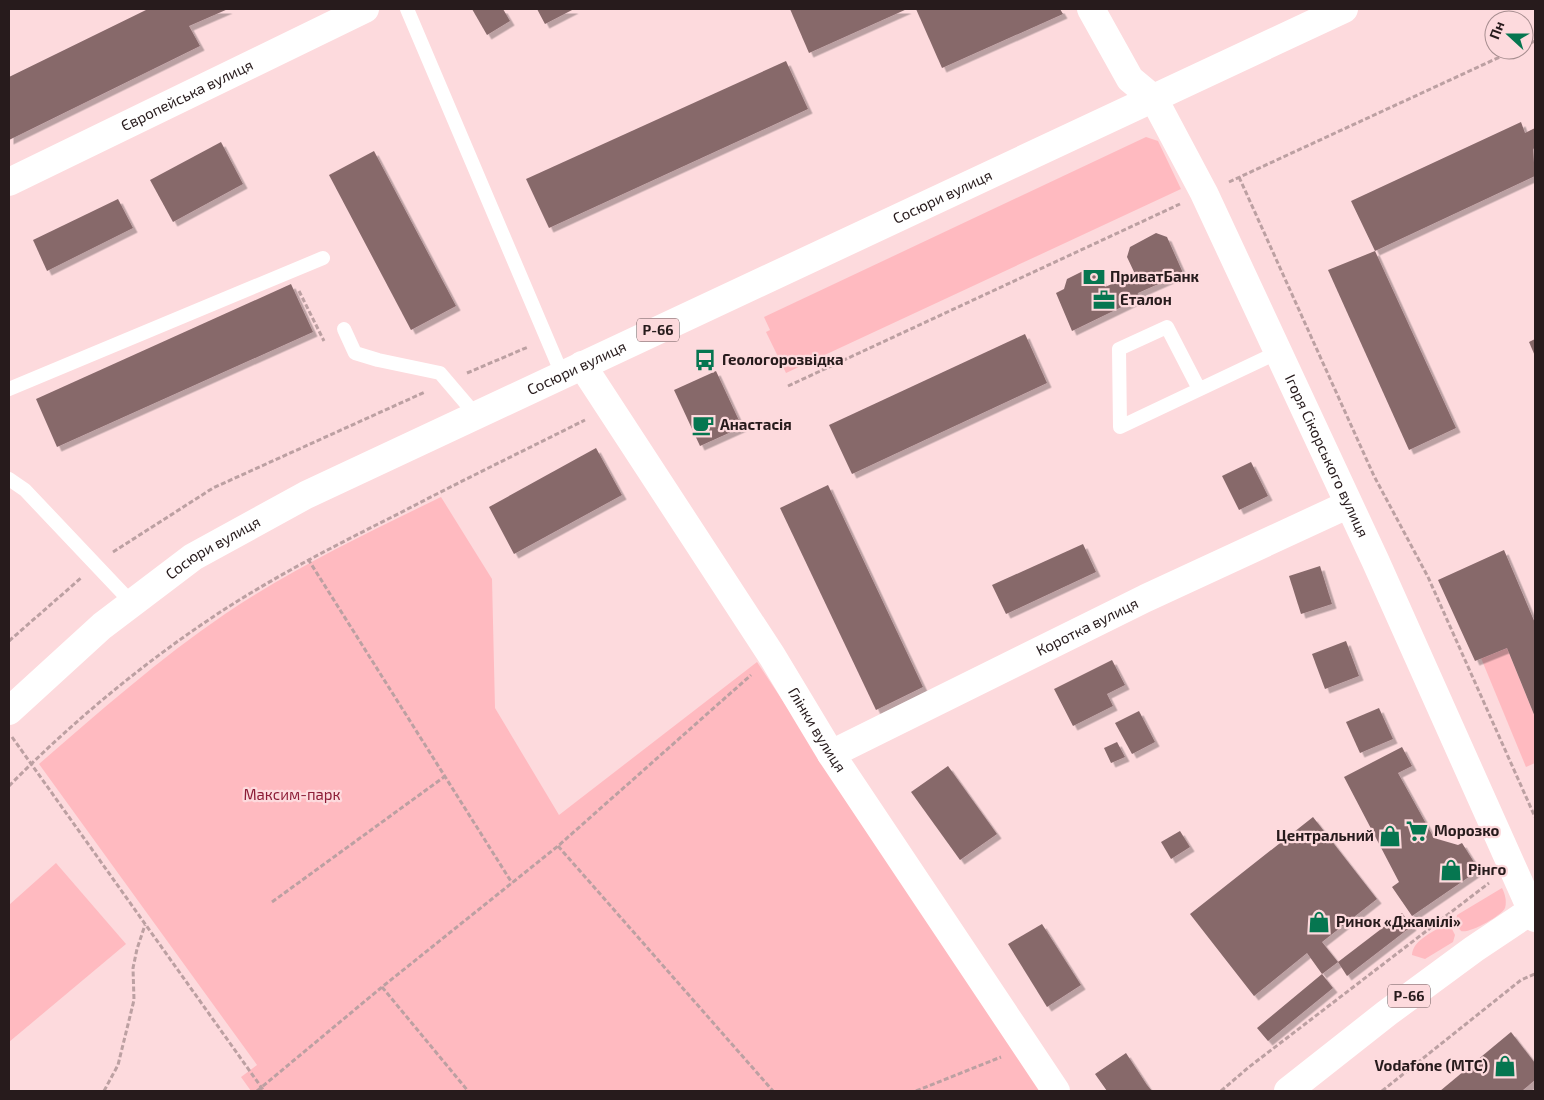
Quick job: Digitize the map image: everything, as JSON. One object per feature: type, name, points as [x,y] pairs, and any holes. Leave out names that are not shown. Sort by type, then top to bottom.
[{"type":"street","name":"Європейська вулиця","points":[[9,182],[365,9]]},
{"type":"street","name":"Ігоря Сікорського вулиця","points":[[1091,9],[1130,80],[1154,99],[1204,193],[1534,912]]},
{"type":"street","name":"Сосюри вулиця","points":[[9,711],[102,626],[193,557],[297,500],[475,414],[1344,9]]},
{"type":"street","name":"Глінки вулиця","points":[[572,370],[610,408],[772,656],[831,754],[1056,1091]]},
{"type":"street","name":"Коротка вулиця","points":[[831,754],[1146,598],[1347,506]]},
{"type":"street","name":"Р-66","points":[[1288,1091],[1387,1012],[1534,912]]},
{"type":"lane","points":[[407,9],[547,339],[572,370]]},
{"type":"lane","points":[[9,389],[323,258]]},
{"type":"lane","points":[[1199,389],[1167,327],[1119,349],[1120,427],[1276,353]]},
{"type":"lane","points":[[344,329],[355,352],[378,360],[440,373],[475,414]]},
{"type":"lane","points":[[9,478],[25,490],[132,603]]},
{"type":"path","points":[[788,386],[1493,60]]},
{"type":"path","points":[[1238,177],[1374,476],[1428,577],[1535,817]]},
{"type":"path","points":[[9,641],[97,566],[143,532],[213,488],[359,420],[547,339]]},
{"type":"path","points":[[9,786],[30,764],[127,681],[187,634],[308,559],[610,408]]},
{"type":"path","points":[[308,559],[512,883]]},
{"type":"path","points":[[257,1091],[262,1090],[382,987],[558,846],[772,656]]},
{"type":"path","points":[[9,733],[262,1090]]},
{"type":"path","points":[[272,902],[444,777]]},
{"type":"path","points":[[558,846],[774,1091]]},
{"type":"path","points":[[1221,1091],[1249,1067],[1490,882]]},
{"type":"path","points":[[104,1091],[118,1065],[123,1047],[134,1000],[134,968],[145,925]]},
{"type":"path","points":[[1382,1091],[1521,980],[1535,974]]},
{"type":"path","points":[[382,987],[468,1091]]},
{"type":"path","points":[[916,1091],[1026,1046]]},
{"type":"green space","points":[[1146,137],[1158,141],[1181,189],[786,373],[766,332],[770,330],[764,317]]},
{"type":"green space","name":"Максим-парк","points":[[441,497],[492,579],[495,708],[559,815],[757,662],[1042,1091],[251,1091],[241,1077],[257,1065],[39,764],[153,668],[225,614],[304,566]]},
{"type":"green space","points":[[1507,648],[1535,717],[1535,763],[1526,767],[1481,658]]},
{"type":"green space","points":[[56,863],[126,944],[9,1042],[9,905]]},
{"type":"green space","points":[[1502,888],[1505,895],[1505,908],[1491,920],[1471,930],[1461,931],[1456,924],[1457,915]]},
{"type":"green space","points":[[1443,925],[1451,927],[1455,935],[1453,942],[1425,959],[1412,955],[1419,941]]},
{"type":"building","points":[[148,9],[228,9],[189,26],[200,46],[9,140],[9,77]]},
{"type":"building","points":[[472,9],[503,9],[510,21],[487,35]]},
{"type":"building","points":[[537,9],[574,9],[545,24]]},
{"type":"building","points":[[790,9],[907,9],[809,53]]},
{"type":"building","points":[[916,9],[1060,9],[1063,14],[942,68]]},
{"type":"building","points":[[786,61],[808,109],[549,228],[526,179]]},
{"type":"building","points":[[1521,122],[1525,133],[1535,128],[1535,148],[1533,149],[1535,176],[1375,251],[1351,201]]},
{"type":"building","points":[[221,142],[243,184],[173,222],[150,180]]},
{"type":"building","points":[[374,151],[456,306],[411,330],[329,175]]},
{"type":"building","points":[[118,199],[133,228],[47,271],[33,240]]},
{"type":"building","points":[[1156,233],[1167,237],[1183,273],[1138,293],[1136,300],[1072,331],[1056,293],[1064,289],[1067,279],[1089,268],[1097,270],[1105,287],[1135,274],[1127,257],[1130,247]]},
{"type":"building","points":[[1375,251],[1456,428],[1409,450],[1328,270]]},
{"type":"building","points":[[291,284],[313,332],[57,447],[36,399]]},
{"type":"building","points":[[1025,334],[1047,383],[852,474],[829,425]]},
{"type":"building","points":[[1535,339],[1535,356],[1529,342]]},
{"type":"building","points":[[716,371],[742,427],[700,446],[674,390]]},
{"type":"building","points":[[596,448],[622,495],[514,554],[489,507]]},
{"type":"building","points":[[1251,462],[1268,496],[1239,510],[1222,476]]},
{"type":"building","points":[[828,485],[923,687],[876,710],[780,508]]},
{"type":"building","points":[[1083,544],[1096,572],[1006,614],[992,585]]},
{"type":"building","points":[[1504,550],[1535,623],[1535,717],[1507,648],[1475,661],[1438,580]]},
{"type":"building","points":[[1320,566],[1332,604],[1301,614],[1289,576]]},
{"type":"building","points":[[1346,641],[1359,676],[1325,689],[1312,654]]},
{"type":"building","points":[[1112,660],[1125,685],[1107,694],[1113,706],[1073,726],[1054,689]]},
{"type":"building","points":[[1379,708],[1393,739],[1360,753],[1346,722]]},
{"type":"building","points":[[1139,711],[1155,742],[1132,754],[1115,723]]},
{"type":"building","points":[[1117,742],[1125,757],[1111,763],[1104,748]]},
{"type":"building","points":[[1402,747],[1412,766],[1398,773],[1434,838],[1458,845],[1462,843],[1479,870],[1412,916],[1392,887],[1399,882],[1344,777]]},
{"type":"building","points":[[948,766],[997,834],[960,860],[911,792]]},
{"type":"building","points":[[1313,817],[1377,899],[1322,942],[1338,962],[1322,974],[1307,953],[1254,996],[1190,914]]},
{"type":"building","points":[[1180,831],[1190,847],[1171,859],[1161,842]]},
{"type":"building","points":[[1402,913],[1412,926],[1347,976],[1338,962]]},
{"type":"building","points":[[1042,924],[1081,985],[1047,1007],[1008,944]]},
{"type":"building","points":[[1322,974],[1333,988],[1268,1041],[1257,1028]]},
{"type":"building","points":[[1511,1032],[1535,1063],[1535,1080],[1522,1091],[1440,1091]]},
{"type":"building","points":[[1126,1053],[1152,1091],[1107,1091],[1095,1074]]},
{"type":"place","name":"ПриватБанк","points":[[1094,277]]},
{"type":"place","name":"Еталон","points":[[1104,300]]},
{"type":"place","name":"Геологорозвідка","points":[[705,360]]},
{"type":"place","name":"Анастасія","points":[[703,425]]},
{"type":"place","name":"Морозко","points":[[1417,831]]},
{"type":"place","name":"Центральний","points":[[1390,836]]},
{"type":"place","name":"Рінго","points":[[1451,870]]},
{"type":"place","name":"Ринок «Джамілі»","points":[[1319,922]]},
{"type":"place","name":"Vodafone (МТС)","points":[[1505,1066]]}]
